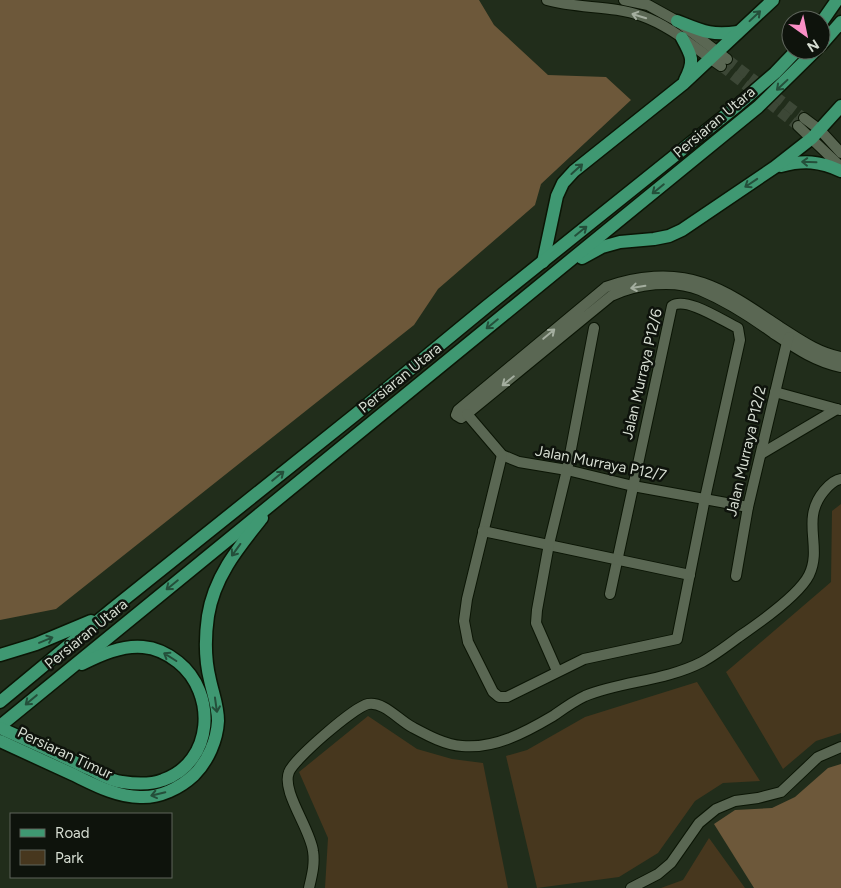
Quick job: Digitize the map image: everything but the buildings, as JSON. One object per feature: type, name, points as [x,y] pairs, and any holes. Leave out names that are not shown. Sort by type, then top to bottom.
[{"type":"main road","points":[[542,262],[563,183],[574,171],[683,84],[719,59],[738,32],[773,0]]},
{"type":"main road","points":[[678,21],[707,33],[738,32]]},
{"type":"main road","points":[[831,34],[841,22]]},
{"type":"main road","points":[[682,38],[692,60],[692,67],[683,84]]},
{"type":"main road","name":"Persiaran Utara","points":[[0,702],[111,610],[738,105],[787,60]]},
{"type":"main road","name":"Persiaran Utara","points":[[0,727],[277,498],[758,107],[806,60]]},
{"type":"main road","points":[[558,271],[602,247],[620,242],[662,238],[682,230],[776,167],[816,134],[841,106]]},
{"type":"main road","points":[[776,167],[795,162],[812,161],[828,164],[841,171]]},
{"type":"main road","points":[[195,765],[209,755],[216,737],[218,721],[217,705],[207,661],[208,616],[214,592],[233,554],[277,498]]},
{"type":"main road","points":[[0,655],[54,637],[111,610]]},
{"type":"main road","points":[[62,675],[110,652],[128,648],[143,647],[159,650],[173,658],[193,678],[200,690],[204,703],[205,717],[195,765]]},
{"type":"main road","name":"Persiaran Timur","points":[[0,727],[119,782],[144,784],[164,780],[179,771],[195,765]]},
{"type":"main road","name":"Persiaran Timur","points":[[0,741],[111,792],[140,798],[176,789],[195,765]]},
{"type":"street","points":[[547,0],[563,5],[603,7],[642,16],[719,59]]},
{"type":"street","points":[[624,0],[648,6],[678,21],[719,59]]},
{"type":"street","points":[[801,122],[841,153]]},
{"type":"street","points":[[816,134],[841,167]]},
{"type":"street","name":"Jalan Murraya P12/7","points":[[748,507],[633,486],[567,470],[519,462],[502,454],[468,414],[611,296],[635,287],[676,285],[700,290],[789,338]]},
{"type":"street","name":"Jalan Murraya P12/6","points":[[633,486],[669,314],[672,306],[682,302],[710,312],[722,321],[738,328],[740,332],[740,340],[705,498]]},
{"type":"street","points":[[557,671],[536,623],[537,610],[549,544],[567,470],[594,328]]},
{"type":"street","points":[[789,338],[832,356],[841,357]]},
{"type":"street","points":[[789,338],[804,353],[841,367]]},
{"type":"street","name":"Jalan Murraya P12/2","points":[[736,576],[748,507],[789,338]]},
{"type":"street","points":[[776,392],[839,409]]},
{"type":"street","points":[[762,454],[839,409]]},
{"type":"street","points":[[502,454],[466,599],[464,621],[468,642],[493,692],[499,697],[507,697],[584,659],[677,639],[705,498]]},
{"type":"street","points":[[309,888],[314,868],[313,851],[309,832],[290,795],[288,774],[295,762],[354,711],[369,704],[377,705],[411,726],[446,743],[480,746],[498,743],[524,732],[580,698],[602,690],[665,676],[702,662],[767,616],[804,583],[810,573],[814,560],[811,524],[816,503],[828,486],[841,479]]},
{"type":"street","points":[[610,594],[633,486]]},
{"type":"street","points":[[483,531],[690,575]]},
{"type":"street","points":[[631,888],[658,874],[671,864],[698,823],[716,809],[734,801],[758,798],[781,792],[818,757],[841,747]]},
{"type":"green space","points":[[841,504],[841,733],[816,741],[783,769],[726,672],[831,582],[832,511]]},
{"type":"green space","points":[[697,682],[760,781],[723,783],[695,801],[658,853],[619,877],[537,888],[506,756],[527,750],[585,717]]},
{"type":"green space","points":[[368,716],[417,749],[452,759],[483,763],[508,888],[325,888],[328,838],[299,772]]},
{"type":"green space","points":[[709,838],[745,888],[661,888],[683,880]]},
{"type":"shaded area","points":[[0,0],[479,0],[494,25],[548,75],[606,77],[631,100],[541,184],[535,205],[438,289],[414,325],[56,609],[0,620]]},
{"type":"shaded area","points":[[841,764],[841,888],[754,888],[714,824],[735,810],[772,808],[795,797],[828,768]]},
{"type":"tunnel","points":[[727,59],[804,118]]},
{"type":"tunnel","points":[[721,66],[798,126]]}]
